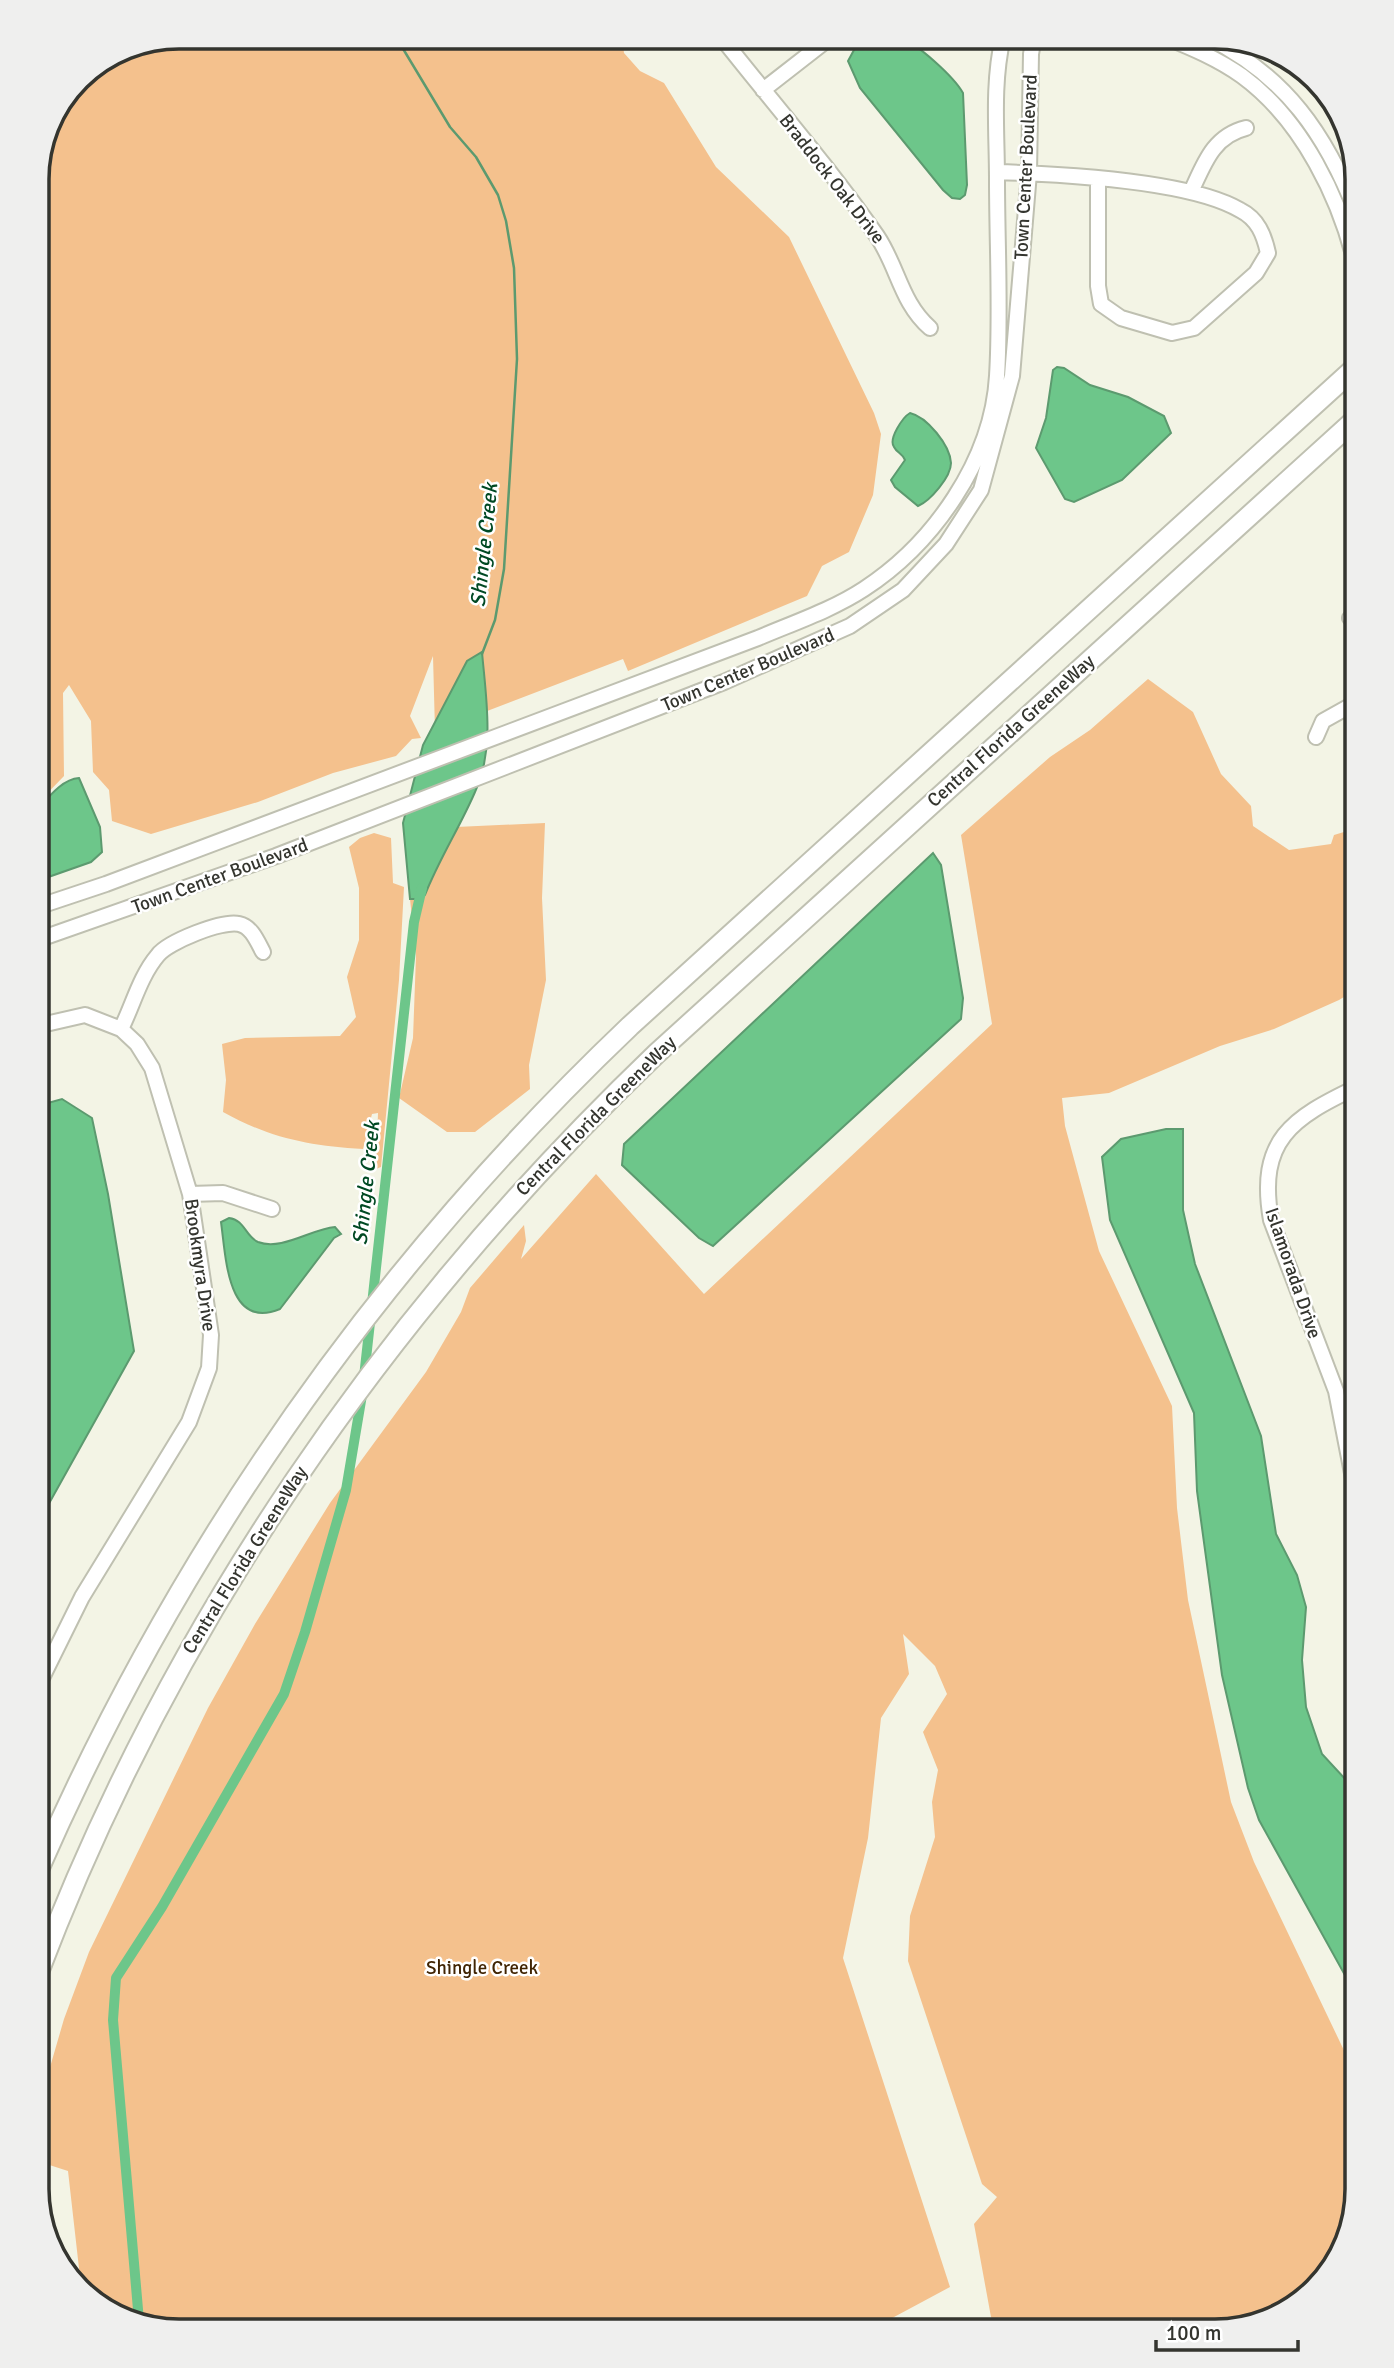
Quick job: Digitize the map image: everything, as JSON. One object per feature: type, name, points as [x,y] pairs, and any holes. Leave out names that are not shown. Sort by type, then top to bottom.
[{"type":"highway","name":"Central Florida GreeneWay","points":[[49,1848],[102,1733],[175,1596],[268,1449],[349,1337],[456,1205],[591,1063],[1345,377]]},
{"type":"highway","name":"Central Florida GreeneWay","points":[[49,1947],[92,1843],[160,1703],[234,1571],[338,1415],[467,1252],[582,1126],[693,1019],[1345,429]]},
{"type":"street","name":"Braddock Oak Drive","points":[[731,49],[873,230],[895,268],[909,307],[930,328]]},
{"type":"street","points":[[763,90],[816,49]]},
{"type":"street","name":"Town Center Boulevard","points":[[49,903],[391,777],[825,610],[864,589],[921,541],[939,520],[968,474],[987,426],[995,390],[997,172],[994,105],[1001,49]]},
{"type":"street","name":"Town Center Boulevard","points":[[49,936],[167,896],[368,821],[724,682],[850,626],[903,590],[946,544],[981,489],[1012,376],[1029,173],[1032,49]]},
{"type":"street","points":[[1194,49],[1243,76],[1285,116],[1335,202],[1345,233]]},
{"type":"street","points":[[1229,50],[1249,61],[1293,99],[1334,162],[1345,187]]},
{"type":"street","points":[[1191,192],[1209,153],[1226,136],[1246,128]]},
{"type":"street","points":[[997,172],[1098,179],[1191,192],[1241,210],[1263,231],[1268,253],[1256,273],[1194,328],[1172,333],[1121,318],[1101,304],[1098,286],[1098,179]]},
{"type":"street","points":[[1316,737],[1323,721],[1345,709]]},
{"type":"street","points":[[121,1029],[144,976],[159,953],[179,940],[227,924],[240,924],[251,932],[263,952]]},
{"type":"street","name":"Brookmyra Drive","points":[[49,1023],[85,1015],[121,1029],[137,1044],[152,1068],[190,1194],[211,1335],[209,1368],[189,1422],[82,1597],[49,1664]]},
{"type":"street","name":"Islamorada Drive","points":[[1345,1093],[1301,1116],[1285,1133],[1273,1155],[1266,1192],[1271,1220],[1339,1403],[1345,1435]]},
{"type":"street","points":[[190,1194],[222,1193],[272,1209]]},
{"type":"green space","points":[[624,49],[640,71],[664,83],[716,167],[789,237],[874,413],[881,434],[873,495],[849,552],[822,566],[807,596],[628,671],[623,659],[435,731],[433,656],[410,716],[421,738],[412,739],[396,756],[333,773],[258,802],[151,834],[112,821],[109,790],[93,772],[91,721],[69,685],[63,693],[64,776],[49,792],[49,170],[53,145],[62,121],[76,100],[93,81],[114,66],[145,53],[162,50]]},
{"type":"green space","name":"Shingle Creek","points":[[1148,679],[1193,712],[1221,774],[1251,806],[1253,826],[1289,850],[1331,844],[1334,835],[1345,832],[1345,996],[1274,1029],[1220,1046],[1109,1093],[1062,1098],[1065,1126],[1099,1251],[1172,1406],[1177,1508],[1188,1600],[1231,1802],[1254,1862],[1345,2053],[1344,2206],[1341,2223],[1328,2254],[1307,2281],[1294,2292],[1273,2306],[1241,2317],[992,2319],[974,2224],[997,2197],[982,2184],[908,1961],[910,1916],[935,1837],[932,1802],[938,1770],[923,1732],[947,1694],[935,1666],[903,1634],[909,1674],[881,1718],[868,1838],[843,1958],[950,2287],[890,2319],[170,2319],[153,2317],[121,2306],[93,2287],[80,2273],[68,2171],[49,2165],[49,2071],[64,2019],[89,1952],[208,1708],[255,1624],[330,1503],[426,1372],[461,1312],[470,1288],[524,1225],[526,1241],[521,1259],[596,1174],[704,1294],[992,1024],[961,835],[1050,757],[1090,730]]},
{"type":"green space","points":[[545,823],[542,898],[546,980],[529,1065],[530,1089],[475,1132],[447,1132],[399,1098],[413,1038],[416,956],[410,899],[420,899],[425,895],[456,827]]},
{"type":"green space","points":[[374,833],[391,838],[393,883],[404,887],[399,980],[381,1167],[376,1169],[378,1113],[372,1114],[363,1149],[325,1146],[290,1139],[257,1128],[223,1112],[226,1080],[222,1044],[245,1038],[340,1036],[356,1017],[347,977],[359,940],[359,888],[349,847],[360,838]]},
{"type":"shaded area","points":[[919,49],[952,78],[963,93],[967,185],[965,195],[960,199],[952,198],[943,190],[860,88],[848,61],[854,50]]},
{"type":"shaded area","points":[[1057,367],[1064,368],[1090,385],[1128,397],[1164,416],[1171,433],[1122,480],[1074,502],[1065,499],[1036,448],[1046,418],[1053,370]]},
{"type":"shaded area","points":[[910,413],[923,420],[936,433],[947,448],[951,463],[948,475],[939,488],[918,506],[895,487],[891,480],[905,460],[894,447],[893,439],[900,423]]},
{"type":"shaded area","points":[[482,652],[488,723],[481,776],[425,895],[420,899],[410,899],[403,823],[423,745],[467,661]]},
{"type":"shaded area","points":[[79,778],[100,827],[102,852],[91,862],[49,877],[49,797],[61,785]]},
{"type":"shaded area","points":[[933,853],[941,865],[963,998],[961,1019],[713,1246],[699,1238],[622,1165],[624,1144]]},
{"type":"shaded area","points":[[62,1099],[92,1118],[108,1194],[134,1351],[49,1503],[49,1103]]},
{"type":"shaded area","points":[[1166,1129],[1183,1129],[1183,1210],[1195,1264],[1261,1436],[1276,1534],[1297,1575],[1306,1607],[1302,1660],[1306,1707],[1322,1754],[1345,1779],[1345,1975],[1259,1820],[1248,1788],[1222,1675],[1197,1491],[1194,1413],[1110,1220],[1102,1157],[1121,1139]]},
{"type":"shaded area","points":[[229,1218],[238,1222],[258,1242],[267,1244],[287,1242],[335,1227],[341,1234],[334,1238],[280,1309],[262,1313],[249,1310],[232,1287],[221,1222]]},
{"type":"waterway","name":"Shingle Creek","points":[[403,49],[450,127],[476,157],[498,195],[506,221],[514,268],[517,359],[504,569],[495,620],[482,654]]},
{"type":"waterway","name":"Shingle Creek","points":[[364,1377],[414,922],[422,888]]},
{"type":"waterway","name":"Shingle Creek","points":[[138,2312],[113,2020],[116,1978],[162,1907],[284,1694],[346,1490],[362,1395]]}]
